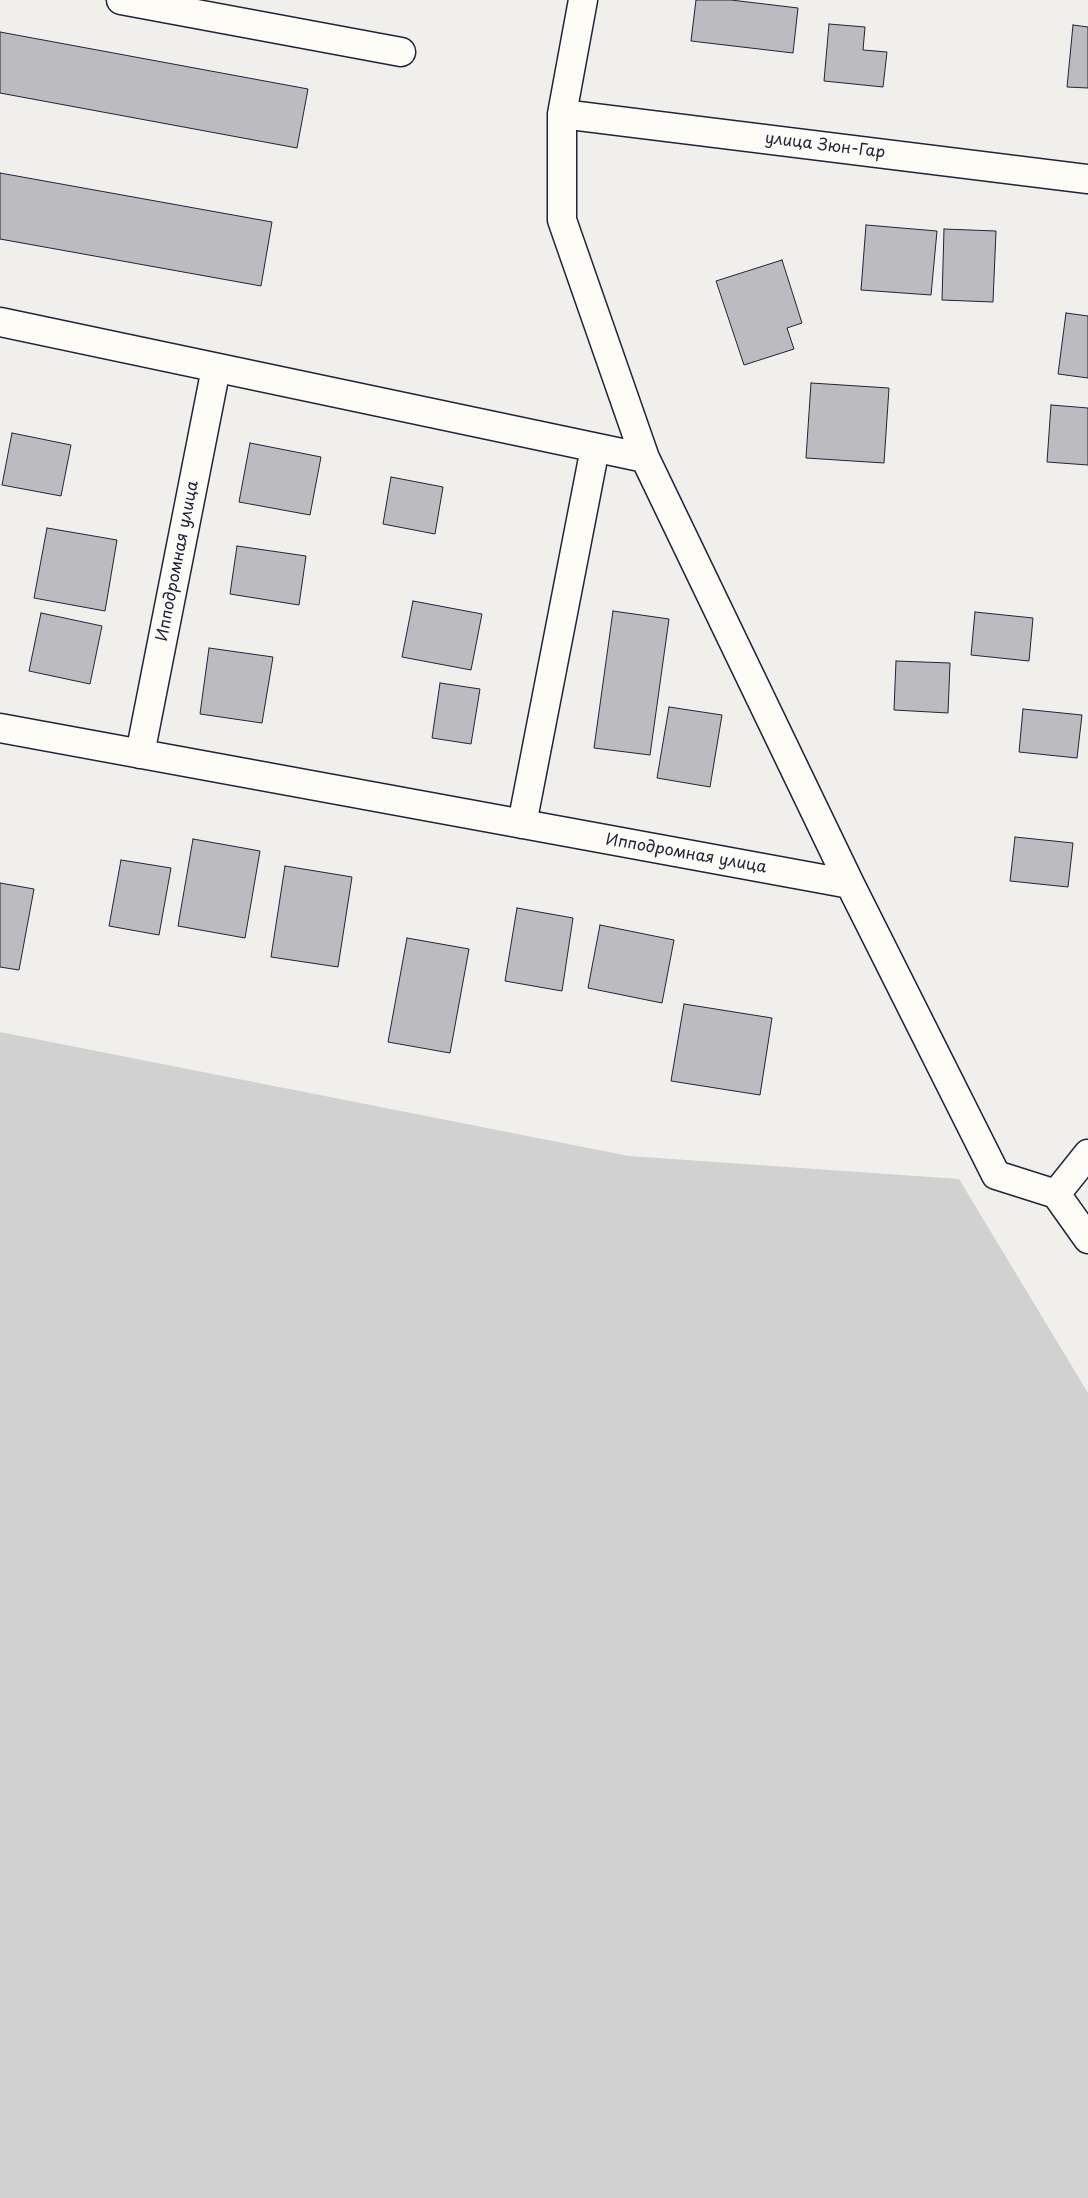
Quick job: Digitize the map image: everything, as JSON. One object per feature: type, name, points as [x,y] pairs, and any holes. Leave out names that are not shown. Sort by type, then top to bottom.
[{"type":"street","points":[[121,0],[401,52]]},
{"type":"street","points":[[583,0],[562,114],[562,220],[644,458],[850,884],[996,1174],[1056,1194],[1088,1239]]},
{"type":"street","name":"улица Зюн-Гар","points":[[562,114],[1088,178]]},
{"type":"street","points":[[0,322],[644,458]]},
{"type":"street","name":"Ипподромная улица","points":[[140,754],[216,368]]},
{"type":"street","points":[[522,824],[595,448]]},
{"type":"street","name":"Ипподромная улица","points":[[0,728],[850,884]]},
{"type":"street","points":[[1056,1194],[1088,1154]]},
{"type":"shaded area","points":[[0,1032],[629,1156],[959,1179],[1088,1393],[1088,2198],[0,2198]]},
{"type":"building","points":[[696,0],[731,0],[798,8],[793,53],[691,41]]},
{"type":"building","points":[[829,24],[865,27],[863,50],[887,52],[883,87],[824,81]]},
{"type":"building","points":[[1073,25],[1088,27],[1088,88],[1067,87]]},
{"type":"building","points":[[0,32],[308,89],[297,148],[0,93]]},
{"type":"building","points":[[0,173],[272,222],[261,286],[0,239]]},
{"type":"building","points":[[866,225],[937,231],[931,295],[861,290]]},
{"type":"building","points":[[944,229],[996,231],[993,302],[942,300]]},
{"type":"building","points":[[782,260],[802,323],[787,328],[794,349],[744,365],[716,281]]},
{"type":"building","points":[[1066,313],[1088,316],[1088,378],[1058,374]]},
{"type":"building","points":[[811,383],[889,388],[884,463],[806,458]]},
{"type":"building","points":[[1051,405],[1088,408],[1088,465],[1047,462]]},
{"type":"building","points":[[12,433],[71,445],[61,496],[2,485]]},
{"type":"building","points":[[250,443],[321,457],[310,515],[239,502]]},
{"type":"building","points":[[391,477],[443,487],[435,534],[383,524]]},
{"type":"building","points":[[47,528],[117,540],[105,611],[34,598]]},
{"type":"building","points":[[237,546],[306,556],[299,605],[230,594]]},
{"type":"building","points":[[413,601],[482,614],[471,670],[402,657]]},
{"type":"building","points":[[613,611],[669,619],[650,755],[594,748]]},
{"type":"building","points":[[975,612],[1033,618],[1029,661],[971,655]]},
{"type":"building","points":[[41,613],[102,626],[90,684],[29,671]]},
{"type":"building","points":[[209,648],[273,657],[262,723],[200,714]]},
{"type":"building","points":[[896,661],[950,663],[948,713],[894,710]]},
{"type":"building","points":[[440,683],[480,689],[471,744],[432,738]]},
{"type":"building","points":[[669,707],[722,715],[710,787],[657,778]]},
{"type":"building","points":[[1023,709],[1082,715],[1077,758],[1019,752]]},
{"type":"building","points":[[1015,837],[1073,843],[1068,887],[1010,881]]},
{"type":"building","points":[[193,839],[260,851],[245,938],[178,926]]},
{"type":"building","points":[[121,860],[171,868],[159,935],[109,926]]},
{"type":"building","points":[[285,866],[352,877],[338,967],[271,957]]},
{"type":"building","points":[[0,883],[34,889],[19,970],[0,967]]},
{"type":"building","points":[[517,908],[573,918],[562,991],[505,981]]},
{"type":"building","points":[[600,925],[674,940],[662,1003],[588,988]]},
{"type":"building","points":[[407,938],[469,949],[450,1053],[388,1042]]},
{"type":"building","points":[[684,1004],[772,1018],[760,1095],[671,1081]]}]
